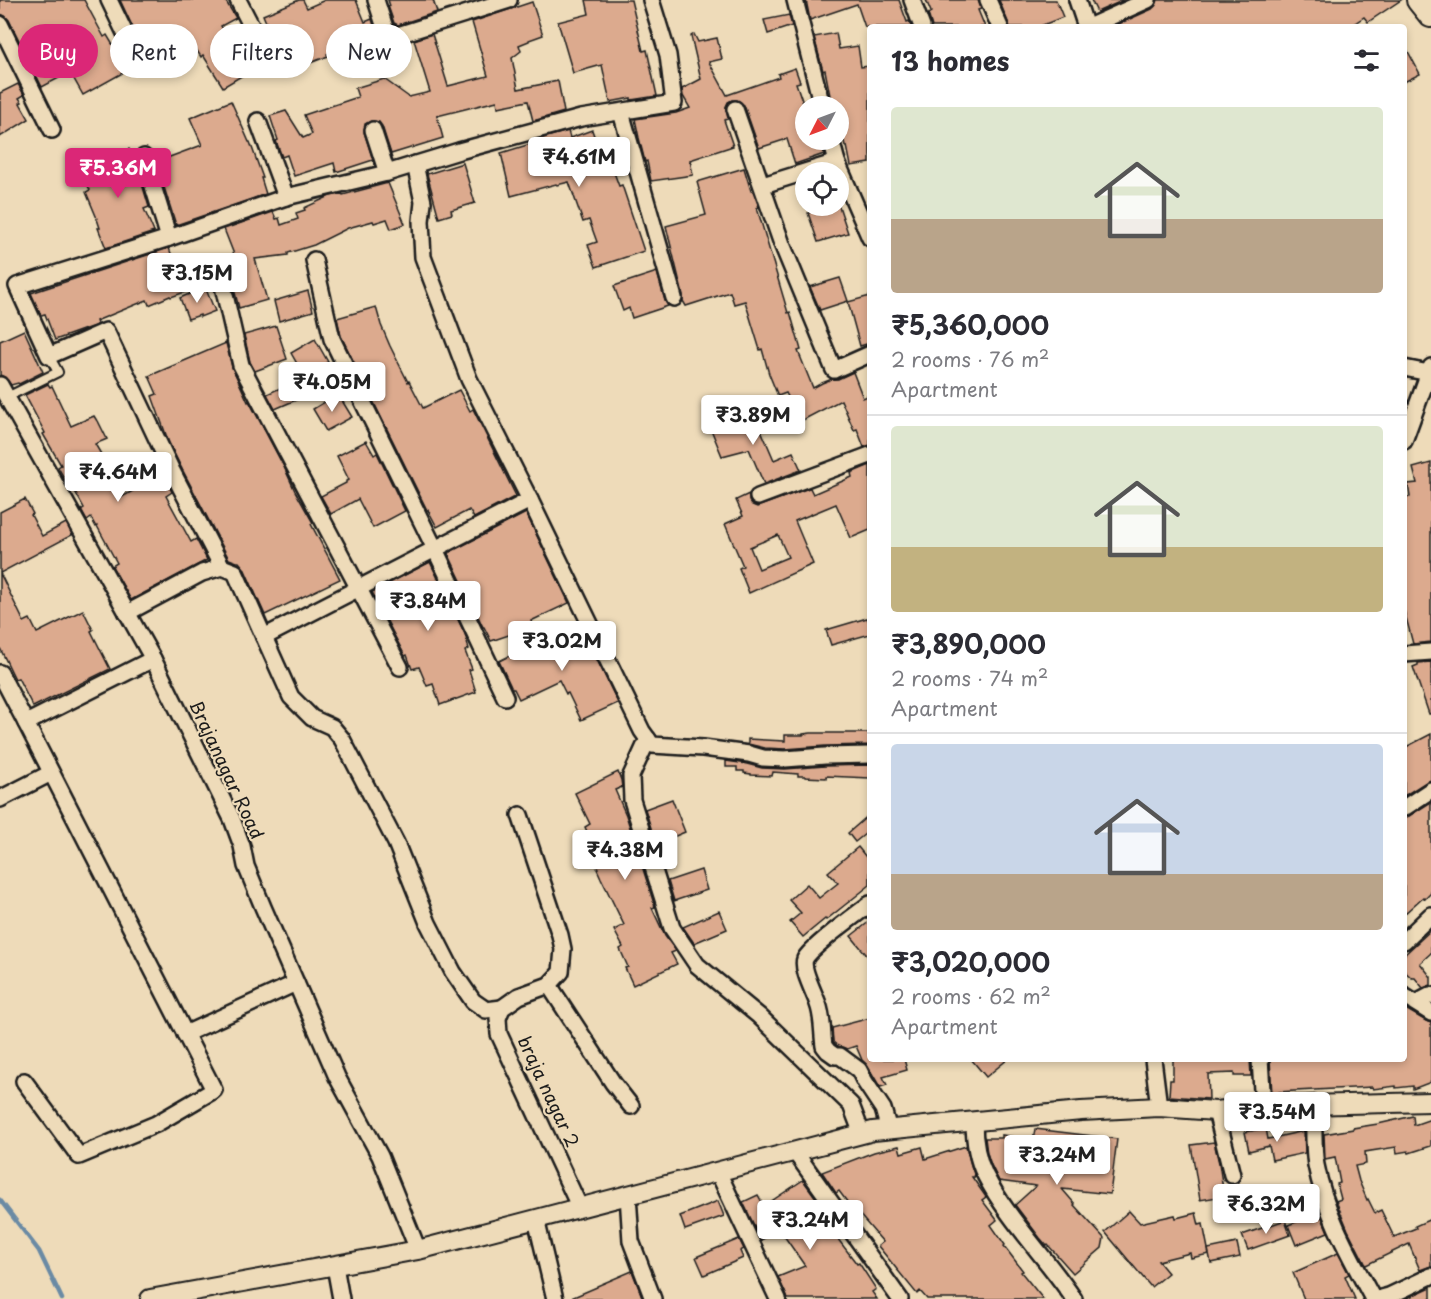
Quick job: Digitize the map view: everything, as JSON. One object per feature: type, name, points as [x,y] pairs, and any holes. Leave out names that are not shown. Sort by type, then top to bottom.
[{"type":"highway","points":[[1419,0],[1431,15]]},
{"type":"street","points":[[109,0],[121,24]]},
{"type":"street","points":[[238,0],[250,24]]},
{"type":"street","points":[[376,0],[386,31],[398,35],[509,0]]},
{"type":"street","points":[[222,567],[172,471],[106,331],[49,356],[17,286],[169,238],[286,197],[387,173],[581,118],[674,103],[668,55],[651,0]]},
{"type":"street","points":[[795,0],[819,96]]},
{"type":"street","points":[[912,0],[921,24]]},
{"type":"street","points":[[988,0],[999,24]]},
{"type":"street","points":[[1077,0],[1086,24]]},
{"type":"street","points":[[1094,24],[1148,0]]},
{"type":"street","points":[[0,24],[52,130]]},
{"type":"street","points":[[735,109],[782,244],[834,370],[867,355]]},
{"type":"street","points":[[621,112],[674,298]]},
{"type":"street","points":[[258,121],[286,197]]},
{"type":"street","points":[[373,130],[387,173]]},
{"type":"street","points":[[834,150],[837,162]]},
{"type":"street","points":[[144,157],[169,238]]},
{"type":"street","points":[[415,164],[423,202],[421,221],[423,257],[469,379],[642,730],[652,745],[703,748],[763,758],[867,755]]},
{"type":"street","points":[[763,185],[795,175]]},
{"type":"street","points":[[849,190],[867,231]]},
{"type":"street","points":[[314,260],[332,339],[505,697]]},
{"type":"street","points":[[222,282],[241,365],[400,667]]},
{"type":"street","points":[[1407,368],[1430,370],[1407,433]]},
{"type":"street","name":"Brajanagar Road","points":[[3,391],[153,659],[232,819],[242,846],[246,866],[296,983],[337,1077],[380,1156],[418,1250]]},
{"type":"street","points":[[758,497],[867,456]]},
{"type":"street","points":[[264,637],[530,500]]},
{"type":"street","points":[[127,613],[202,573],[222,567],[235,572],[291,697],[312,718],[332,727],[342,739],[396,843],[428,923],[453,972],[465,992],[486,1010],[502,1008],[519,996],[549,985],[561,972],[563,949],[560,935],[520,815]]},
{"type":"street","points":[[1407,654],[1431,652]]},
{"type":"street","points":[[26,723],[153,659]]},
{"type":"street","points":[[0,673],[214,1090],[156,1124],[79,1156],[24,1081]]},
{"type":"street","points":[[648,739],[631,776],[632,800],[672,928],[697,965],[759,1016],[851,1105],[862,1134]]},
{"type":"street","points":[[0,799],[51,773]]},
{"type":"street","points":[[1407,806],[1431,790]]},
{"type":"street","points":[[867,906],[814,948],[805,959],[805,964],[819,1005],[824,1046],[835,1056],[840,1056],[859,1070],[883,1109],[890,1130]]},
{"type":"street","points":[[1407,937],[1431,915]]},
{"type":"street","points":[[185,1034],[296,983]]},
{"type":"street","points":[[549,985],[613,1083],[631,1106]]},
{"type":"street","points":[[1410,999],[1431,995]]},
{"type":"street","points":[[1410,999],[1431,1013]]},
{"type":"street","name":"braja nagar 2","points":[[502,1008],[498,1018],[499,1034],[580,1208]]},
{"type":"street","points":[[1153,1062],[1159,1107]]},
{"type":"street","points":[[1260,1062],[1263,1106]]},
{"type":"street","points":[[150,1299],[215,1293],[418,1250],[862,1134],[974,1121],[1159,1107],[1216,1111],[1263,1106],[1431,1102]]},
{"type":"street","points":[[1314,1104],[1316,1164],[1327,1206],[1373,1299]]},
{"type":"street","points":[[1216,1111],[1232,1175]]},
{"type":"street","points":[[974,1121],[974,1138],[984,1173],[1002,1203],[1074,1299]]},
{"type":"street","points":[[795,1152],[900,1299]]},
{"type":"street","points":[[718,1172],[778,1299]]},
{"type":"street","points":[[628,1195],[631,1241],[653,1299]]},
{"type":"street","points":[[536,1219],[555,1299]]},
{"type":"street","points":[[334,1266],[341,1299]]},
{"type":"street","points":[[1386,1298],[1431,1276]]},
{"type":"lane","points":[[3,391],[58,372],[49,356]]},
{"type":"building","points":[[0,0],[84,0],[97,24],[18,24],[18,38],[9,20],[0,14]]},
{"type":"building","points":[[120,0],[225,0],[236,18],[225,24],[210,24],[210,66],[203,55],[201,57],[198,52],[198,24],[131,24]]},
{"type":"building","points":[[299,0],[303,0],[307,8],[325,0],[356,0],[365,22],[372,19],[374,24],[326,24],[326,57],[314,61],[314,24],[267,24],[263,15]]},
{"type":"building","points":[[388,0],[433,0],[437,12],[396,24],[388,6],[390,6]]},
{"type":"building","points":[[586,0],[631,0],[643,51],[647,50],[657,96],[610,102],[602,65],[573,73],[558,22],[589,14]]},
{"type":"building","points":[[806,0],[899,0],[907,22],[909,21],[910,24],[867,24],[865,27],[857,4],[810,20]]},
{"type":"building","points":[[926,0],[978,0],[981,9],[978,10],[984,24],[931,24],[928,14],[931,12]]},
{"type":"building","points":[[999,0],[1056,0],[1063,17],[1046,24],[1009,24]]},
{"type":"building","points":[[1091,0],[1124,0],[1097,12]]},
{"type":"building","points":[[1158,0],[1401,0],[1368,22],[1364,17],[1354,24],[1119,24],[1156,5]]},
{"type":"building","points":[[532,2],[543,35],[519,45],[521,51],[512,58],[518,89],[558,81],[564,112],[533,121],[528,101],[498,107],[497,101],[437,116],[443,138],[391,154],[382,126],[379,122],[371,121],[365,124],[364,132],[373,160],[336,172],[334,163],[294,176],[287,155],[282,157],[270,116],[286,111],[303,138],[312,134],[304,115],[358,97],[355,88],[384,79],[409,97],[430,92],[414,40],[432,34],[448,86],[488,76],[472,22]]},
{"type":"building","points":[[789,15],[792,26],[768,34],[764,20]]},
{"type":"building","points":[[98,26],[104,37],[107,35],[110,40],[110,78],[114,78],[83,95],[73,78],[98,78]]},
{"type":"building","points":[[836,33],[839,49],[858,46],[861,67],[867,66],[867,163],[851,166],[848,150],[849,96],[830,96],[825,70],[823,71],[814,37]]},
{"type":"building","points":[[694,34],[698,42],[717,38],[722,59],[709,62],[727,95],[779,77],[778,74],[795,68],[800,82],[796,83],[800,96],[795,96],[795,150],[823,150],[824,154],[795,162],[795,164],[787,139],[759,148],[744,105],[737,100],[732,100],[726,107],[728,119],[724,120],[733,146],[690,160],[693,175],[651,181],[635,119],[676,113],[690,108],[682,89],[701,79],[691,36]]},
{"type":"building","points":[[1407,50],[1420,74],[1407,80]]},
{"type":"building","points":[[38,78],[59,78],[42,87]]},
{"type":"building","points":[[217,78],[238,78],[223,87]]},
{"type":"building","points":[[18,84],[24,95],[19,98],[22,102],[20,103],[29,119],[0,137],[0,93]]},
{"type":"building","points":[[231,101],[250,142],[263,178],[261,178],[266,194],[176,225],[156,162],[202,145],[190,118]]},
{"type":"building","points":[[592,130],[599,150],[605,148],[619,186],[622,185],[644,251],[596,267],[588,245],[597,242],[589,220],[583,222],[569,182],[511,196],[501,153],[568,131],[570,138]]},
{"type":"building","points":[[129,149],[149,207],[144,209],[154,232],[106,248],[86,192],[90,190],[81,172]]},
{"type":"building","points":[[463,163],[475,203],[451,210],[452,214],[439,218],[427,174]]},
{"type":"building","points":[[744,168],[759,207],[757,208],[788,313],[790,312],[801,350],[798,351],[813,388],[853,372],[863,398],[867,396],[867,446],[864,447],[857,429],[854,430],[841,400],[801,421],[786,393],[778,396],[762,349],[760,350],[745,301],[734,304],[730,292],[686,306],[666,226],[706,215],[697,182]]},
{"type":"building","points":[[388,183],[405,224],[391,229],[387,219],[374,223],[373,221],[348,228],[314,245],[288,253],[288,255],[255,259],[267,300],[239,308],[234,289],[246,285],[224,229],[273,212],[276,219],[279,218],[281,225],[298,219],[296,213],[330,196],[343,195]]},
{"type":"building","points":[[809,216],[842,216],[848,233],[818,242]]},
{"type":"building","points":[[169,248],[185,292],[149,305],[147,300],[96,321],[97,324],[94,326],[55,340],[45,314],[41,315],[31,293]]},
{"type":"building","points":[[657,272],[668,306],[632,318],[629,308],[623,311],[614,286]]},
{"type":"building","points":[[840,278],[848,301],[820,310],[810,287]]},
{"type":"building","points":[[205,287],[215,311],[188,319],[180,298]]},
{"type":"building","points":[[308,291],[313,311],[279,321],[274,301]]},
{"type":"building","points":[[867,297],[867,344],[860,346],[848,302]]},
{"type":"building","points":[[376,307],[390,346],[423,408],[459,390],[470,411],[473,409],[516,496],[474,518],[469,510],[437,527],[341,336],[337,318]]},
{"type":"building","points":[[276,326],[287,359],[255,371],[250,362],[244,335]]},
{"type":"building","points":[[24,330],[43,372],[19,384],[11,385],[5,377],[0,375],[0,341]]},
{"type":"building","points":[[315,339],[328,362],[304,376],[291,353]]},
{"type":"building","points":[[226,343],[232,367],[248,402],[284,467],[340,579],[265,615],[244,568],[239,562],[229,559],[169,443],[152,396],[157,394],[149,376]]},
{"type":"building","points":[[298,380],[305,396],[275,409],[267,394]]},
{"type":"building","points":[[48,384],[52,386],[71,426],[94,416],[98,421],[107,439],[95,444],[122,497],[163,474],[172,492],[166,496],[191,542],[196,539],[207,560],[131,600],[112,566],[117,563],[97,526],[91,518],[87,521],[81,510],[84,508],[58,467],[61,465],[43,434],[45,433],[25,395]]},
{"type":"building","points":[[338,394],[352,417],[326,431],[313,409]]},
{"type":"building","points":[[752,409],[774,460],[793,452],[801,470],[764,484],[749,449],[722,456],[710,427]]},
{"type":"building","points":[[366,441],[374,455],[377,453],[405,511],[373,528],[358,499],[331,514],[321,496],[349,480],[337,456]]},
{"type":"building","points":[[1431,463],[1431,642],[1413,644],[1407,621],[1407,498],[1410,497],[1408,484],[1417,483],[1413,468]]},
{"type":"building","points":[[867,466],[867,531],[851,538],[836,504],[795,521],[813,564],[749,593],[739,568],[743,566],[725,524],[743,516],[736,500],[749,494],[749,501],[757,507],[809,488],[813,494],[852,477],[851,473]],"holes":[[[778,535],[788,557],[759,569],[750,547]]]},
{"type":"building","points":[[25,499],[42,536],[66,523],[72,535],[0,573],[0,512]]},
{"type":"building","points":[[526,513],[569,603],[531,621],[533,627],[491,641],[448,553]]},
{"type":"building","points":[[430,562],[465,634],[469,649],[465,651],[472,669],[469,670],[476,692],[440,705],[433,684],[427,686],[419,667],[412,669],[407,655],[405,656],[372,592]]},
{"type":"building","points":[[0,573],[24,622],[30,619],[37,633],[83,610],[110,669],[33,707],[18,678],[15,679],[0,648]]},
{"type":"building","points":[[867,618],[867,635],[831,645],[826,630]]},
{"type":"building","points":[[581,627],[618,703],[581,720],[559,680],[519,699],[499,661],[540,641],[542,645]]},
{"type":"building","points":[[1431,662],[1431,714],[1429,714],[1413,667],[1418,663]]},
{"type":"building","points":[[867,733],[867,745],[785,749],[748,744],[748,739],[785,741],[785,735]]},
{"type":"building","points":[[1431,734],[1431,780],[1407,794],[1407,746]]},
{"type":"building","points":[[726,761],[762,768],[785,769],[867,765],[867,778],[805,777],[798,776],[798,774],[773,772],[772,776],[751,775],[744,771],[737,771],[737,767],[726,767]]},
{"type":"building","points":[[618,772],[622,787],[615,790],[626,815],[655,907],[652,908],[665,936],[676,951],[671,953],[677,964],[633,985],[620,949],[623,947],[614,930],[624,925],[588,847],[593,845],[585,827],[590,824],[575,793]]},
{"type":"building","points":[[672,799],[685,832],[661,842],[660,838],[655,841],[645,809]]},
{"type":"building","points":[[1431,802],[1431,893],[1407,911],[1407,817]]},
{"type":"building","points":[[867,817],[867,832],[855,842],[848,833]]},
{"type":"building","points":[[858,847],[867,858],[867,887],[803,937],[790,922],[801,913],[789,900],[807,884],[819,898],[838,883],[828,872]]},
{"type":"building","points":[[701,870],[707,890],[674,901],[668,881]]},
{"type":"building","points":[[719,911],[727,929],[694,943],[683,927]]},
{"type":"building","points":[[867,923],[867,955],[851,936]]},
{"type":"building","points":[[1431,930],[1431,953],[1420,963],[1431,977],[1431,985],[1423,988],[1415,978],[1407,974],[1407,952]]},
{"type":"building","points":[[1407,1010],[1431,1023],[1431,1082],[1413,1089],[1413,1086],[1373,1089],[1372,1087],[1279,1092],[1279,1094],[1272,1095],[1270,1062],[1407,1062]]},
{"type":"building","points":[[867,1019],[867,1062],[905,1062],[907,1070],[883,1077],[887,1085],[880,1087],[862,1060],[856,1046],[847,1049],[833,1042],[832,1028]]},
{"type":"building","points":[[974,1062],[1004,1062],[986,1077]]},
{"type":"building","points":[[1173,1062],[1250,1062],[1251,1076],[1234,1076],[1234,1073],[1208,1074],[1209,1099],[1169,1096],[1170,1080],[1173,1080]]},
{"type":"building","points":[[1413,1116],[1414,1125],[1431,1119],[1431,1146],[1409,1153],[1408,1151],[1397,1153],[1396,1147],[1365,1152],[1366,1164],[1355,1166],[1367,1200],[1375,1213],[1381,1210],[1394,1237],[1431,1219],[1431,1266],[1420,1270],[1409,1244],[1366,1265],[1336,1201],[1341,1199],[1337,1184],[1340,1183],[1335,1157],[1325,1159],[1324,1134]]},
{"type":"building","points":[[1266,1128],[1268,1139],[1304,1131],[1305,1153],[1272,1160],[1269,1146],[1249,1151],[1245,1132]]},
{"type":"building","points":[[1035,1129],[1117,1139],[1110,1194],[1062,1189],[1104,1238],[1102,1248],[1073,1273],[1040,1238],[1015,1205],[1036,1186],[999,1181],[987,1153],[985,1138],[1002,1138],[1002,1135],[1033,1140]]},
{"type":"building","points":[[1214,1142],[1224,1196],[1200,1200],[1191,1145]]},
{"type":"building","points":[[899,1146],[901,1153],[922,1147],[925,1159],[966,1146],[975,1177],[972,1177],[986,1197],[982,1200],[997,1220],[991,1225],[1023,1271],[1021,1272],[1043,1299],[927,1299],[920,1291],[917,1294],[878,1246],[883,1242],[839,1191],[836,1193],[822,1172],[874,1152]]},
{"type":"building","points":[[803,1180],[816,1198],[798,1211],[805,1223],[814,1236],[828,1226],[857,1264],[859,1263],[876,1289],[872,1292],[877,1299],[788,1299],[778,1277],[805,1266],[780,1230],[761,1240],[743,1202],[758,1195],[764,1206]]},
{"type":"building","points":[[718,1201],[724,1216],[685,1230],[680,1216]]},
{"type":"building","points":[[1129,1211],[1140,1223],[1196,1213],[1199,1225],[1203,1224],[1209,1254],[1191,1258],[1190,1253],[1158,1261],[1168,1273],[1151,1287],[1105,1232]]},
{"type":"building","points":[[1320,1213],[1328,1232],[1296,1245],[1288,1225]]},
{"type":"building","points":[[1285,1220],[1290,1235],[1248,1250],[1242,1235]]},
{"type":"building","points":[[739,1239],[744,1249],[740,1251],[743,1258],[704,1275],[696,1257]]},
{"type":"building","points":[[1237,1243],[1240,1257],[1211,1263],[1208,1249]]},
{"type":"building","points":[[1338,1253],[1349,1274],[1345,1276],[1355,1299],[1304,1299],[1293,1273]]},
{"type":"building","points":[[632,1271],[643,1299],[569,1299],[597,1286]]},
{"type":"building","points":[[1431,1287],[1431,1299],[1405,1299]]},
{"type":"waterway","points":[[0,1200],[39,1251],[62,1299]]}]
